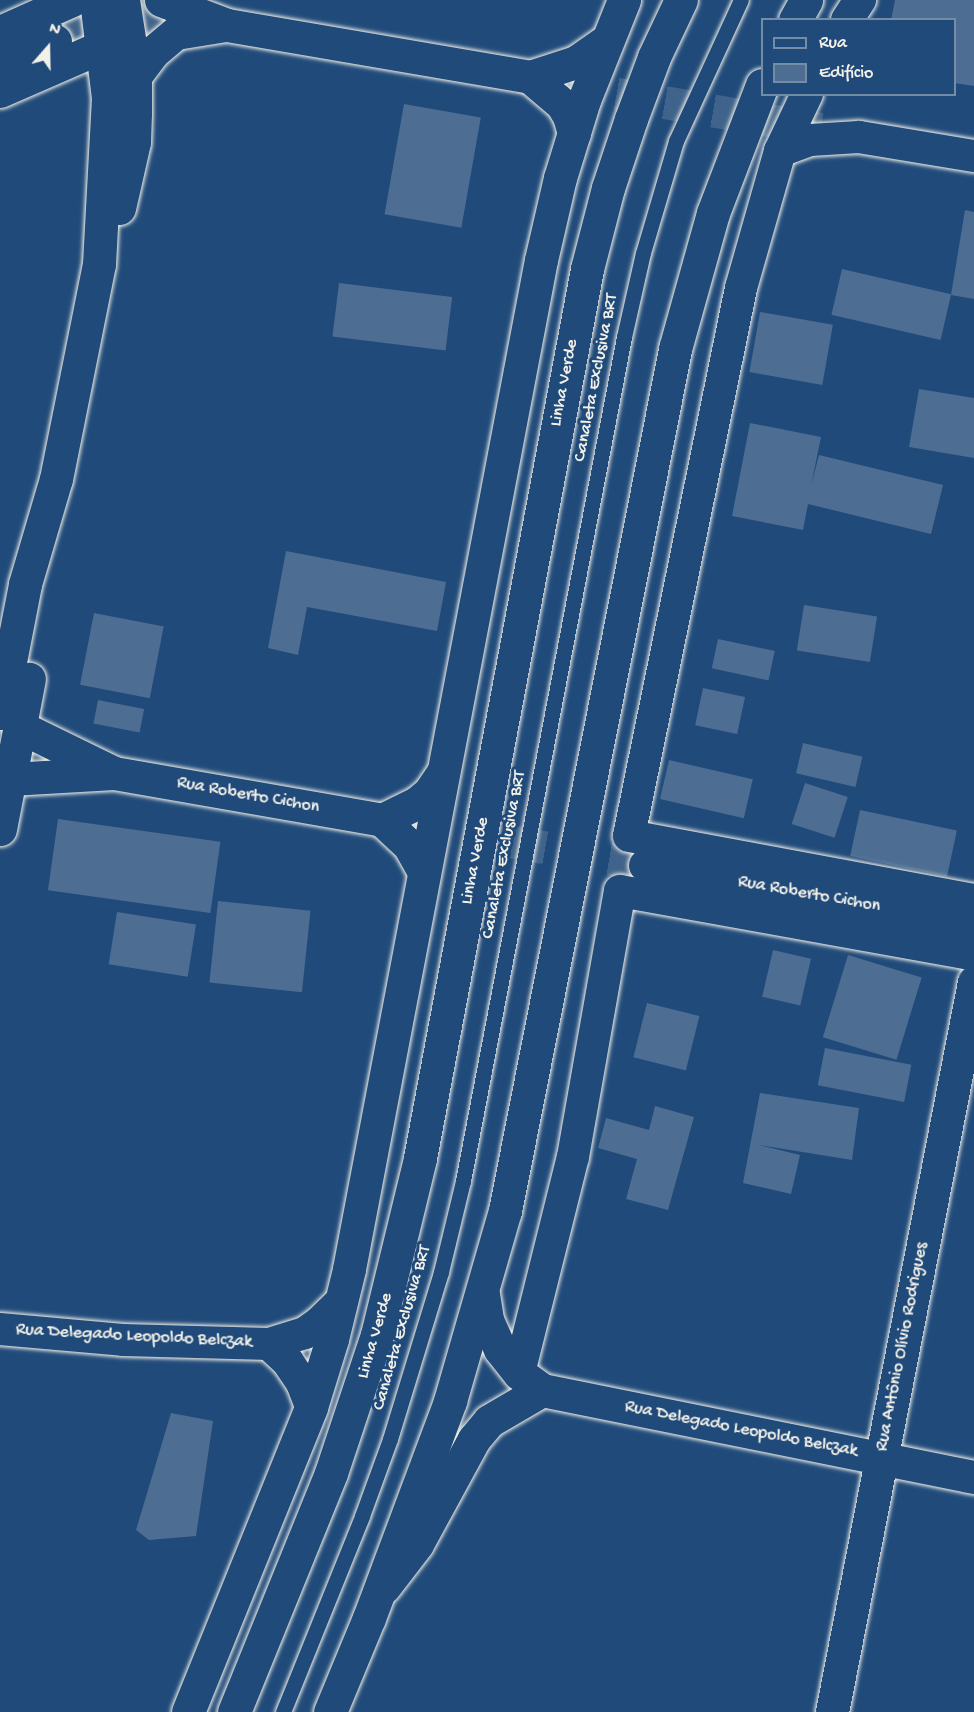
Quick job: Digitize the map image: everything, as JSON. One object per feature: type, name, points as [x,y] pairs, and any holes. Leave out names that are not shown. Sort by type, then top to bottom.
[{"type":"main road","points":[[0,32],[72,0]]},
{"type":"main road","points":[[96,0],[103,46],[108,125],[99,264]]},
{"type":"main road","points":[[0,829],[10,779],[10,720],[25,584],[56,479],[99,264],[125,188],[134,142],[135,76],[123,0]]},
{"type":"main road","points":[[161,0],[226,25],[530,77],[576,62],[605,42]]},
{"type":"main road","points":[[188,1712],[311,1407],[341,1302],[540,260],[574,132],[605,42],[624,0]]},
{"type":"main road","name":"Linha Verde","points":[[234,1712],[331,1473],[357,1401],[380,1324],[420,1158],[587,269],[608,188],[631,119],[654,57],[681,0]]},
{"type":"main road","points":[[796,18],[806,0]]},
{"type":"main road","points":[[135,76],[153,52],[176,33],[226,25]]},
{"type":"main road","points":[[0,65],[55,41]]},
{"type":"main road","points":[[0,92],[103,46]]},
{"type":"main road","points":[[530,77],[562,104],[574,132]]},
{"type":"main road","points":[[330,1712],[378,1593],[450,1401],[483,1294],[520,1146],[675,348],[713,213],[761,88]]},
{"type":"main road","name":"Rua Roberto Cichon","points":[[10,720],[114,772]]},
{"type":"main road","name":"Rua Roberto Cichon","points":[[10,779],[114,772],[382,820]]},
{"type":"main road","points":[[424,872],[409,845],[382,820],[417,803],[429,793],[442,774]]},
{"type":"main road","name":"Rua Roberto Cichon","points":[[645,865],[974,926]]},
{"type":"main road","name":"Rua Antônio Olívio Rodrigues","points":[[832,1712],[974,982]]},
{"type":"main road","points":[[378,1593],[417,1544],[474,1438],[489,1420],[531,1382],[500,1349],[487,1320],[483,1294]]},
{"type":"main road","name":"Rua Delegado Leopoldo Belczak","points":[[531,1382],[974,1477]]},
{"type":"street","points":[[848,18],[860,0]]},
{"type":"street","points":[[806,96],[780,152],[755,233],[726,350],[629,836],[974,900]]},
{"type":"street","points":[[814,96],[823,111],[859,137]]},
{"type":"street","points":[[780,152],[810,140],[859,137],[974,156]]},
{"type":"street","points":[[531,1382],[620,891],[974,955]]},
{"type":"street","name":"Rua Delegado Leopoldo Belczak","points":[[0,1329],[123,1340],[269,1344],[304,1332],[320,1322],[341,1302]]},
{"type":"street","name":"Rua Delegado Leopoldo Belczak","points":[[269,1344],[288,1362],[302,1383],[311,1407]]},
{"type":"lane","name":"Canaleta Exclusiva BRT","points":[[283,1712],[390,1439],[441,1272],[463,1181],[624,337],[643,253],[676,141],[741,0]]},
{"type":"building","points":[[895,0],[974,0],[974,86],[956,83],[956,18],[891,18]]},
{"type":"building","points":[[404,104],[481,118],[461,228],[385,214]]},
{"type":"building","points":[[965,210],[974,212],[974,299],[951,295]]},
{"type":"building","points":[[842,269],[951,294],[941,340],[831,315]]},
{"type":"building","points":[[339,283],[452,297],[446,350],[332,337]]},
{"type":"building","points":[[760,312],[833,325],[822,385],[749,372]]},
{"type":"building","points":[[919,389],[974,398],[974,458],[909,447]]},
{"type":"building","points":[[750,423],[821,437],[811,486],[819,455],[943,485],[931,534],[808,504],[803,530],[732,516]]},
{"type":"building","points":[[286,551],[446,582],[437,631],[307,607],[298,655],[268,648]]},
{"type":"building","points":[[804,605],[877,617],[870,662],[797,650]]},
{"type":"building","points":[[94,613],[164,627],[150,698],[80,685]]},
{"type":"building","points":[[718,639],[775,651],[768,680],[712,668]]},
{"type":"building","points":[[703,688],[745,697],[737,734],[695,725]]},
{"type":"building","points":[[98,700],[144,709],[140,733],[93,724]]},
{"type":"building","points":[[803,743],[862,757],[855,787],[796,773]]},
{"type":"building","points":[[669,760],[753,779],[744,818],[660,799]]},
{"type":"building","points":[[805,783],[848,797],[835,838],[792,824]]},
{"type":"building","points":[[860,810],[957,831],[947,877],[850,856]]},
{"type":"building","points":[[58,819],[220,842],[210,913],[48,890]]},
{"type":"building","points":[[218,901],[310,911],[302,992],[209,983]]},
{"type":"building","points":[[117,912],[196,925],[188,977],[109,964]]},
{"type":"building","points":[[773,950],[811,959],[800,1006],[762,997]]},
{"type":"building","points":[[848,955],[922,978],[896,1060],[823,1037]]},
{"type":"building","points":[[647,1003],[699,1016],[686,1070],[633,1057]]},
{"type":"building","points":[[825,1048],[911,1065],[904,1102],[818,1085]]},
{"type":"building","points":[[760,1093],[859,1108],[852,1160],[759,1145],[800,1155],[791,1194],[743,1183]]},
{"type":"building","points":[[655,1106],[694,1117],[668,1210],[626,1199],[637,1159],[598,1148],[606,1118],[649,1130]]},
{"type":"building","points":[[171,1413],[213,1421],[196,1536],[149,1540],[136,1530]]},
{"type":"tunnel","points":[[55,41],[106,24],[136,20],[209,24]]},
{"type":"tunnel","points":[[520,77],[821,129]]},
{"type":"tunnel","points":[[0,750],[90,766]]},
{"type":"tunnel","points":[[368,816],[645,865]]}]
